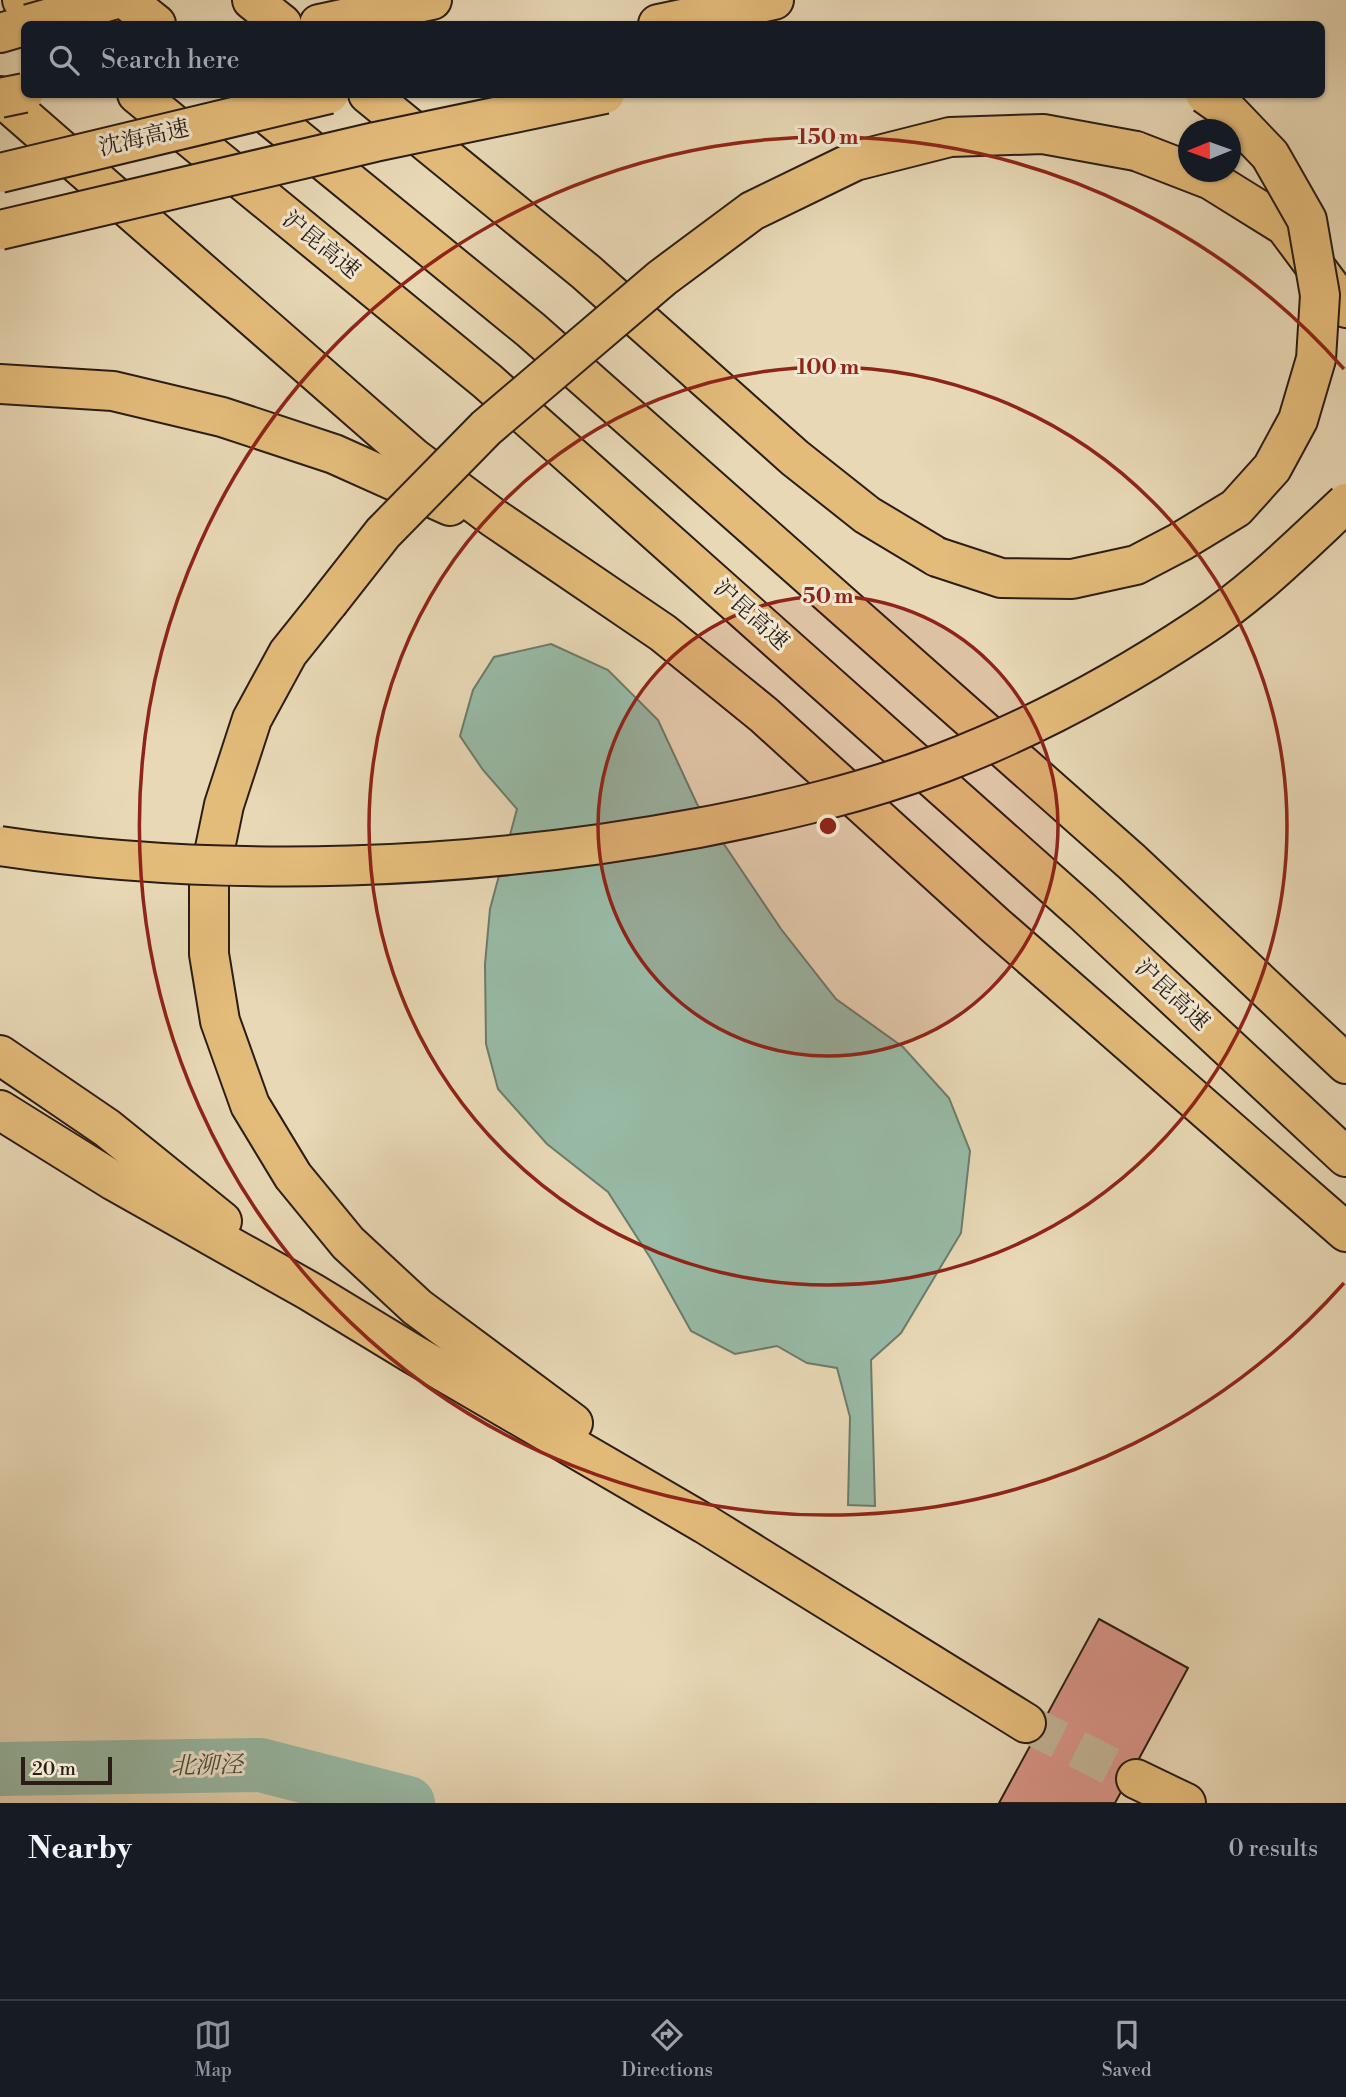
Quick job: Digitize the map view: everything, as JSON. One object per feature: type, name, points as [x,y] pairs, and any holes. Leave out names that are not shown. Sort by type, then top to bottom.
[{"type":"highway","points":[[22,0],[48,21]]},
{"type":"highway","points":[[41,21],[113,0]]},
{"type":"highway","points":[[125,0],[152,21]]},
{"type":"highway","points":[[252,0],[278,21]]},
{"type":"highway","points":[[333,21],[432,0]]},
{"type":"highway","points":[[672,21],[774,0]]},
{"type":"highway","points":[[0,33],[21,27]]},
{"type":"highway","points":[[0,97],[21,94]]},
{"type":"highway","points":[[0,97],[414,458],[494,518],[663,633],[764,715],[996,926],[1346,1232]]},
{"type":"highway","name":"沪昆高速","points":[[142,98],[487,381],[1083,912],[1346,1157]]},
{"type":"highway","points":[[247,98],[531,330],[1132,862],[1346,1064]]},
{"type":"highway","name":"沈海高速","points":[[0,173],[312,98]]},
{"type":"highway","points":[[373,98],[586,272],[795,458],[867,515],[937,557],[1001,578],[1072,579],[1136,565],[1236,508],[1272,468],[1298,420],[1316,359],[1320,295],[1307,220],[1270,155],[1225,108],[1211,98]]},
{"type":"highway","points":[[0,230],[375,142],[586,98]]},
{"type":"highway","points":[[705,1524],[417,1307],[348,1243],[293,1176],[250,1105],[220,1021],[209,954],[209,877],[224,805],[252,719],[288,653],[383,533],[486,428],[662,278],[752,211],[855,161],[950,137],[1043,134],[1136,150],[1211,180],[1285,226],[1346,308]]},
{"type":"highway","points":[[0,384],[113,391],[235,421],[334,454],[426,494],[570,570]]},
{"type":"highway","points":[[0,846],[138,860],[267,867],[417,861],[568,849],[640,838],[762,815],[841,796],[942,763],[1031,724],[1117,679],[1200,628],[1270,574],[1346,503]]},
{"type":"highway","points":[[0,1055],[107,1128],[311,1292]]},
{"type":"highway","points":[[0,1110],[114,1181],[311,1292],[705,1524],[1026,1723]]},
{"type":"highway","points":[[1136,1779],[1186,1803]]},
{"type":"shaded area","points":[[551,644],[608,670],[658,720],[697,804],[781,929],[836,999],[903,1047],[949,1098],[970,1151],[961,1233],[901,1333],[871,1360],[875,1506],[848,1505],[850,1417],[837,1368],[807,1363],[777,1346],[735,1354],[691,1331],[651,1259],[608,1192],[547,1144],[498,1089],[486,1044],[485,964],[490,909],[517,809],[483,770],[460,736],[473,690],[494,657]]},
{"type":"building","points":[[1099,1619],[1188,1668],[1115,1803],[999,1803]]},
{"type":"waterway","name":"北泖泾","points":[[0,1769],[260,1765],[408,1803]]},
{"type":"tunnel","points":[[1026,1723],[1136,1779]]}]
